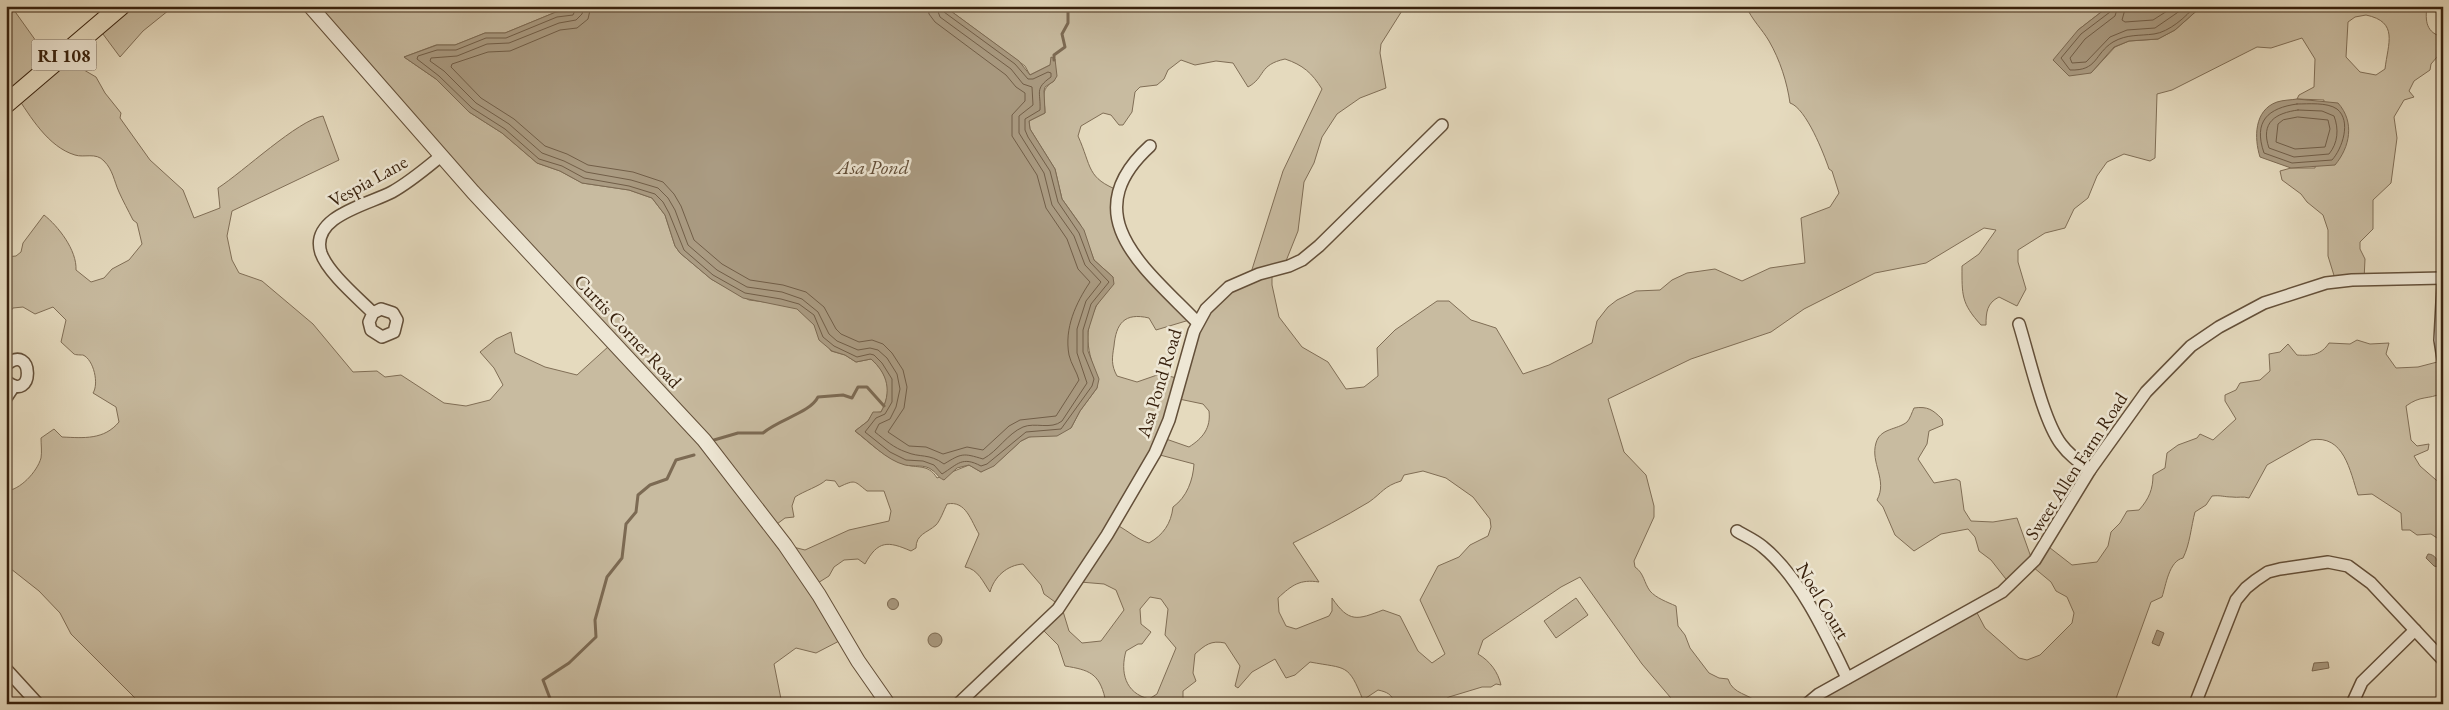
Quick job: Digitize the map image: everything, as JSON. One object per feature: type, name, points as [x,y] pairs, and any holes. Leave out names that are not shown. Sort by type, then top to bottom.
[{"type":"main road","name":"RI 108","points":[[6,104],[121,6]]},
{"type":"street","name":"Curtis Corner Road","points":[[310,6],[441,156],[704,440],[786,545],[819,595],[858,661],[888,704]]},
{"type":"street","name":"Asa Pond Road","points":[[958,704],[1058,609],[1112,527],[1155,453],[1169,420],[1178,380],[1197,322],[1216,297],[1229,287],[1259,274],[1289,266],[1302,260],[1319,246],[1442,126]]},
{"type":"street","points":[[1150,146],[1132,164],[1121,181],[1117,194],[1122,236],[1136,259],[1197,322]]},
{"type":"street","name":"Vespia Lane","points":[[373,313],[334,273],[325,260],[321,252],[320,242],[323,232],[328,224],[338,216],[392,192],[441,156]]},
{"type":"street","name":"Sweet Allen Farm Road","points":[[1807,704],[1819,694],[2002,592],[2035,560],[2090,470],[2159,376],[2191,346],[2232,318],[2282,296],[2326,283],[2352,280],[2443,278]]},
{"type":"street","points":[[2443,284],[2440,340],[2443,359]]},
{"type":"street","points":[[2019,324],[2051,426],[2060,443],[2072,457],[2090,470]]},
{"type":"street","points":[[6,364],[11,361],[20,360],[28,368],[28,376],[24,382],[10,384],[6,398]]},
{"type":"street","name":"Noel Court","points":[[1737,531],[1765,548],[1784,569],[1800,591],[1848,678]]},
{"type":"street","points":[[2195,704],[2236,600],[2246,588],[2268,572],[2317,562],[2348,566],[2372,583],[2443,660]]},
{"type":"street","points":[[2352,704],[2362,682],[2415,630]]},
{"type":"street","points":[[6,669],[38,704]]},
{"type":"shaded area","points":[[6,6],[11,6],[51,62],[69,49],[84,70],[96,77],[105,93],[121,113],[120,118],[150,160],[183,190],[194,218],[220,208],[218,188],[285,136],[312,120],[323,116],[339,160],[232,211],[227,236],[232,260],[239,273],[262,281],[313,324],[353,372],[377,371],[385,377],[401,375],[444,403],[466,406],[490,400],[503,385],[494,368],[480,352],[496,339],[511,332],[515,353],[545,367],[577,375],[609,346],[312,6],[574,6],[571,10],[556,12],[505,33],[485,33],[455,45],[436,45],[404,57],[436,79],[469,112],[502,133],[537,163],[560,171],[582,183],[629,190],[652,198],[665,215],[675,246],[680,253],[711,279],[749,300],[797,308],[810,318],[831,351],[845,355],[856,362],[871,359],[885,377],[888,390],[887,397],[881,412],[873,413],[868,421],[855,431],[890,458],[909,465],[926,468],[934,473],[937,478],[969,465],[981,472],[999,461],[1021,441],[1029,437],[1071,428],[1080,411],[1097,388],[1089,350],[1088,332],[1094,311],[1109,288],[1113,277],[1094,260],[1080,224],[1062,199],[1055,169],[1030,129],[1029,121],[1045,113],[1045,91],[1049,84],[1054,81],[1050,65],[1030,75],[1025,66],[944,6],[1405,6],[1381,44],[1380,53],[1386,88],[1360,98],[1337,114],[1322,137],[1314,163],[1304,182],[1298,231],[1284,266],[1272,271],[1272,285],[1279,317],[1302,347],[1328,362],[1346,389],[1364,387],[1378,376],[1377,348],[1395,330],[1437,301],[1449,301],[1471,320],[1496,328],[1523,374],[1549,365],[1592,343],[1597,321],[1608,307],[1617,300],[1636,291],[1660,290],[1672,280],[1687,273],[1715,269],[1742,281],[1770,268],[1805,263],[1801,218],[1830,207],[1839,193],[1832,171],[1829,169],[1814,132],[1802,113],[1790,103],[1787,87],[1773,48],[1746,6],[2109,6],[2078,30],[2091,73],[2115,47],[2129,41],[2158,39],[2175,30],[2202,6],[2427,6],[2426,17],[2428,26],[2433,33],[2443,37],[2443,50],[2431,64],[2430,70],[2414,81],[2409,91],[2414,97],[2404,100],[2394,117],[2397,138],[2391,183],[2373,200],[2373,229],[2360,242],[2360,249],[2365,259],[2364,280],[2336,282],[2328,256],[2328,230],[2323,215],[2307,202],[2301,194],[2282,180],[2280,171],[2291,168],[2315,168],[2324,100],[2297,99],[2299,95],[2314,87],[2315,59],[2302,38],[2271,48],[2257,47],[2172,90],[2157,94],[2155,158],[2150,161],[2124,154],[2107,162],[2097,176],[2088,198],[2074,209],[2065,228],[2045,233],[2018,250],[2018,262],[2026,289],[2017,306],[1999,297],[1995,299],[1987,312],[1986,325],[1981,325],[1970,311],[1964,298],[1962,284],[1962,266],[1979,254],[1996,230],[1984,228],[1926,263],[1875,273],[1804,309],[1771,332],[1691,359],[1608,399],[1624,452],[1646,475],[1654,506],[1654,517],[1634,561],[1635,567],[1652,593],[1676,606],[1678,626],[1685,635],[1690,648],[1709,673],[1719,678],[1728,679],[1737,691],[1759,704],[1676,704],[1642,664],[1580,577],[1561,587],[1483,640],[1478,654],[1493,667],[1501,685],[1496,684],[1491,687],[1482,687],[1449,697],[1437,704],[1395,704],[1389,694],[1378,690],[1363,700],[1354,679],[1339,667],[1310,662],[1295,675],[1286,678],[1275,659],[1252,672],[1238,688],[1235,686],[1240,666],[1225,643],[1216,642],[1205,646],[1195,654],[1193,673],[1196,681],[1183,691],[1183,704],[1102,704],[1105,698],[1100,683],[1087,671],[1065,666],[1058,645],[1043,630],[1062,607],[1044,594],[1041,585],[1023,564],[1007,569],[1002,573],[995,581],[990,592],[977,573],[965,567],[979,534],[963,508],[959,505],[947,504],[933,528],[920,537],[916,543],[916,548],[911,551],[896,545],[884,545],[874,550],[865,564],[858,559],[844,560],[834,567],[829,576],[813,586],[843,639],[816,653],[796,648],[774,664],[782,704],[141,704],[71,634],[60,613],[39,591],[6,565],[6,491],[22,484],[36,469],[41,458],[41,438],[54,429],[62,437],[93,437],[107,432],[119,422],[116,407],[93,393],[96,384],[93,367],[90,362],[83,355],[74,354],[61,342],[66,320],[53,307],[35,314],[23,307],[13,308],[6,318],[6,257],[16,256],[21,252],[23,243],[44,215],[66,239],[73,255],[76,270],[91,282],[104,278],[112,269],[129,260],[142,244],[137,223],[133,220],[107,164],[101,158],[75,155],[56,145],[41,130],[16,95],[6,102]],"holes":[[[2366,15],[2376,18],[2387,28],[2389,42],[2385,69],[2376,75],[2360,72],[2346,57],[2348,22],[2355,17]],[[1285,59],[1297,64],[1311,74],[1322,89],[1283,171],[1249,279],[1215,300],[1195,335],[1181,379],[1160,374],[1137,382],[1117,376],[1113,365],[1115,338],[1119,326],[1127,318],[1149,318],[1156,330],[1196,318],[1129,243],[1119,206],[1120,191],[1095,176],[1078,136],[1081,126],[1103,113],[1111,115],[1119,125],[1123,125],[1132,112],[1135,92],[1140,87],[1157,85],[1164,79],[1168,70],[1181,60],[1195,65],[1216,61],[1233,63],[1248,87],[1258,79],[1270,64]],[[1179,399],[1203,404],[1209,411],[1209,423],[1205,432],[1189,447],[1166,439]],[[1160,455],[1194,464],[1188,488],[1173,507],[1166,528],[1149,543],[1137,538],[1117,525]],[[1423,471],[1446,478],[1473,497],[1490,519],[1491,527],[1488,536],[1470,545],[1459,557],[1438,566],[1420,600],[1445,654],[1432,663],[1418,651],[1400,616],[1383,610],[1366,616],[1354,617],[1343,612],[1332,598],[1332,611],[1329,616],[1296,629],[1286,626],[1279,612],[1278,598],[1301,582],[1319,582],[1293,543],[1360,508],[1387,487],[1401,481],[1404,475]],[[826,480],[835,481],[839,487],[854,482],[867,491],[884,491],[891,511],[889,521],[849,530],[805,550],[785,545],[773,527],[785,518],[794,517],[792,506],[795,497]],[[1080,582],[1104,584],[1116,590],[1124,610],[1101,641],[1082,643],[1069,631],[1062,608]],[[1150,597],[1161,599],[1168,609],[1165,635],[1176,648],[1157,694],[1149,699],[1134,692],[1126,681],[1124,674],[1126,651],[1138,644],[1142,644],[1151,632],[1141,624],[1140,609]]]},
{"type":"shaded area","points":[[120,6],[174,6],[143,31],[120,57],[97,26]]},
{"type":"shaded area","points":[[2357,340],[2370,344],[2389,343],[2386,354],[2396,368],[2418,367],[2441,361],[2443,393],[2416,400],[2406,406],[2411,440],[2417,446],[2429,444],[2428,450],[2414,456],[2420,466],[2443,486],[2443,542],[2431,534],[2417,535],[2410,530],[2402,530],[2401,513],[2372,494],[2358,495],[2348,465],[2338,448],[2322,440],[2311,440],[2267,465],[2249,498],[2212,496],[2206,505],[2195,512],[2189,541],[2183,558],[2178,560],[2171,568],[2162,597],[2151,602],[2114,704],[1805,704],[1975,609],[1985,628],[2019,658],[2027,660],[2040,655],[2072,623],[2074,613],[2067,597],[2056,591],[2051,582],[2033,567],[2009,583],[1991,560],[1979,551],[1975,537],[1968,529],[1941,534],[1914,551],[1895,535],[1883,507],[1877,500],[1881,485],[1875,458],[1876,443],[1878,438],[1885,432],[1907,422],[1914,408],[1930,409],[1942,419],[1943,425],[1929,431],[1927,444],[1918,459],[1934,483],[1956,479],[1960,481],[1964,510],[1971,521],[1993,522],[2017,518],[2032,560],[2045,544],[2072,565],[2097,562],[2108,546],[2111,532],[2120,523],[2127,511],[2139,510],[2145,502],[2150,494],[2153,475],[2165,468],[2167,453],[2178,445],[2197,438],[2200,434],[2213,440],[2236,419],[2225,401],[2225,395],[2236,390],[2240,383],[2260,380],[2270,371],[2269,354],[2280,352],[2288,344],[2297,355],[2312,355],[2323,350],[2329,343],[2350,344]]},
{"type":"shaded area","points":[[1576,598],[1588,615],[1556,638],[1544,621]]},
{"type":"water","name":"Asa Pond","points":[[574,6],[944,6],[1019,61],[1030,75],[1050,65],[1051,57],[1055,59],[1057,76],[1054,81],[1045,87],[1045,113],[1029,121],[1030,129],[1055,169],[1062,199],[1084,230],[1094,260],[1113,277],[1114,284],[1096,306],[1088,331],[1088,351],[1099,379],[1097,388],[1080,411],[1071,428],[1057,436],[1029,437],[1021,441],[994,466],[981,472],[969,465],[957,468],[944,480],[929,468],[898,463],[878,450],[855,431],[868,421],[873,412],[881,412],[886,397],[885,377],[871,359],[856,362],[845,355],[832,351],[819,340],[814,325],[797,309],[743,298],[711,279],[680,253],[675,246],[665,215],[652,198],[629,190],[582,183],[560,171],[537,163],[502,133],[469,112],[436,79],[404,57],[437,45],[455,45],[485,33],[505,33],[556,12],[571,10]]},
{"type":"water","points":[[2109,6],[2202,6],[2175,30],[2158,39],[2129,41],[2114,47],[2091,73],[2069,76],[2053,60],[2078,30]]},
{"type":"water","points":[[2297,99],[2338,103],[2343,110],[2348,126],[2347,142],[2335,165],[2291,168],[2260,157],[2257,133],[2260,118],[2264,111],[2277,102]]},
{"type":"water","points":[[2428,554],[2436,558],[2438,567],[2434,566],[2426,558]]},
{"type":"water","points":[[891,599],[895,599],[898,604],[897,608],[891,609],[888,606],[888,602]]},
{"type":"water","points":[[2157,630],[2164,633],[2159,646],[2152,643]]},
{"type":"water","points":[[935,633],[940,635],[942,640],[940,645],[935,647],[930,645],[928,640],[930,635]]},
{"type":"water","points":[[2328,662],[2329,668],[2312,671],[2314,663]]},
{"type":"waterway","points":[[1054,60],[1054,55],[1065,47],[1062,34],[1068,23],[1068,6]]},
{"type":"waterway","points":[[714,440],[738,433],[763,433],[801,412],[814,403],[818,397],[843,395],[852,398],[858,387],[867,387],[884,406]]},
{"type":"waterway","points":[[550,704],[551,701],[543,680],[569,663],[596,637],[595,620],[607,577],[622,558],[626,524],[636,512],[638,495],[650,485],[667,479],[676,460],[694,455]]}]
